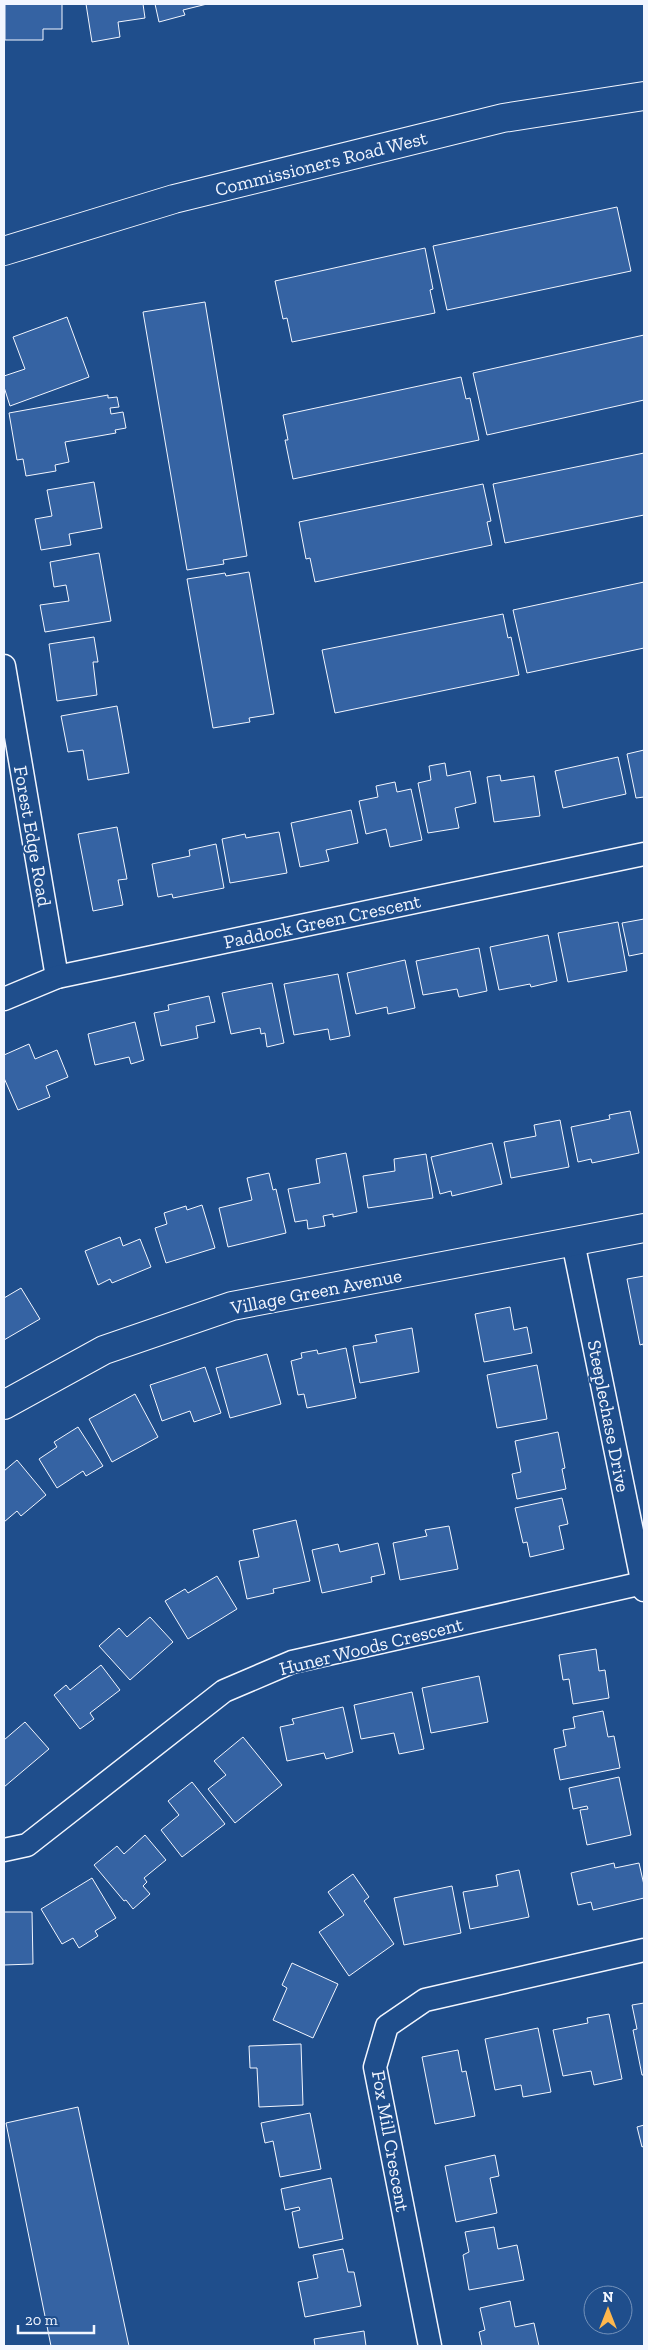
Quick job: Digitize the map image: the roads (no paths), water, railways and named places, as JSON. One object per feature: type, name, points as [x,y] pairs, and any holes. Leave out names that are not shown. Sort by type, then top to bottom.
[{"type":"street","name":"Commissioners Road West","points":[[4,251],[174,199],[503,118],[644,96]]},
{"type":"street","name":"Forest Edge Road","points":[[4,666],[57,977]]},
{"type":"street","name":"Paddock Green Crescent","points":[[4,999],[57,977],[644,854]]},
{"type":"street","name":"Village Green Avenue","points":[[4,1405],[104,1350],[232,1306],[644,1228]]},
{"type":"street","name":"Steeplechase Drive","points":[[574,1242],[644,1587]]},
{"type":"street","name":"Huner Woods Crescent","points":[[4,1850],[27,1845],[224,1691],[292,1662],[644,1587]]},
{"type":"street","name":"Fox Mill Crescent","points":[[430,2346],[375,2067],[387,2026],[425,2000],[644,1950]]}]
